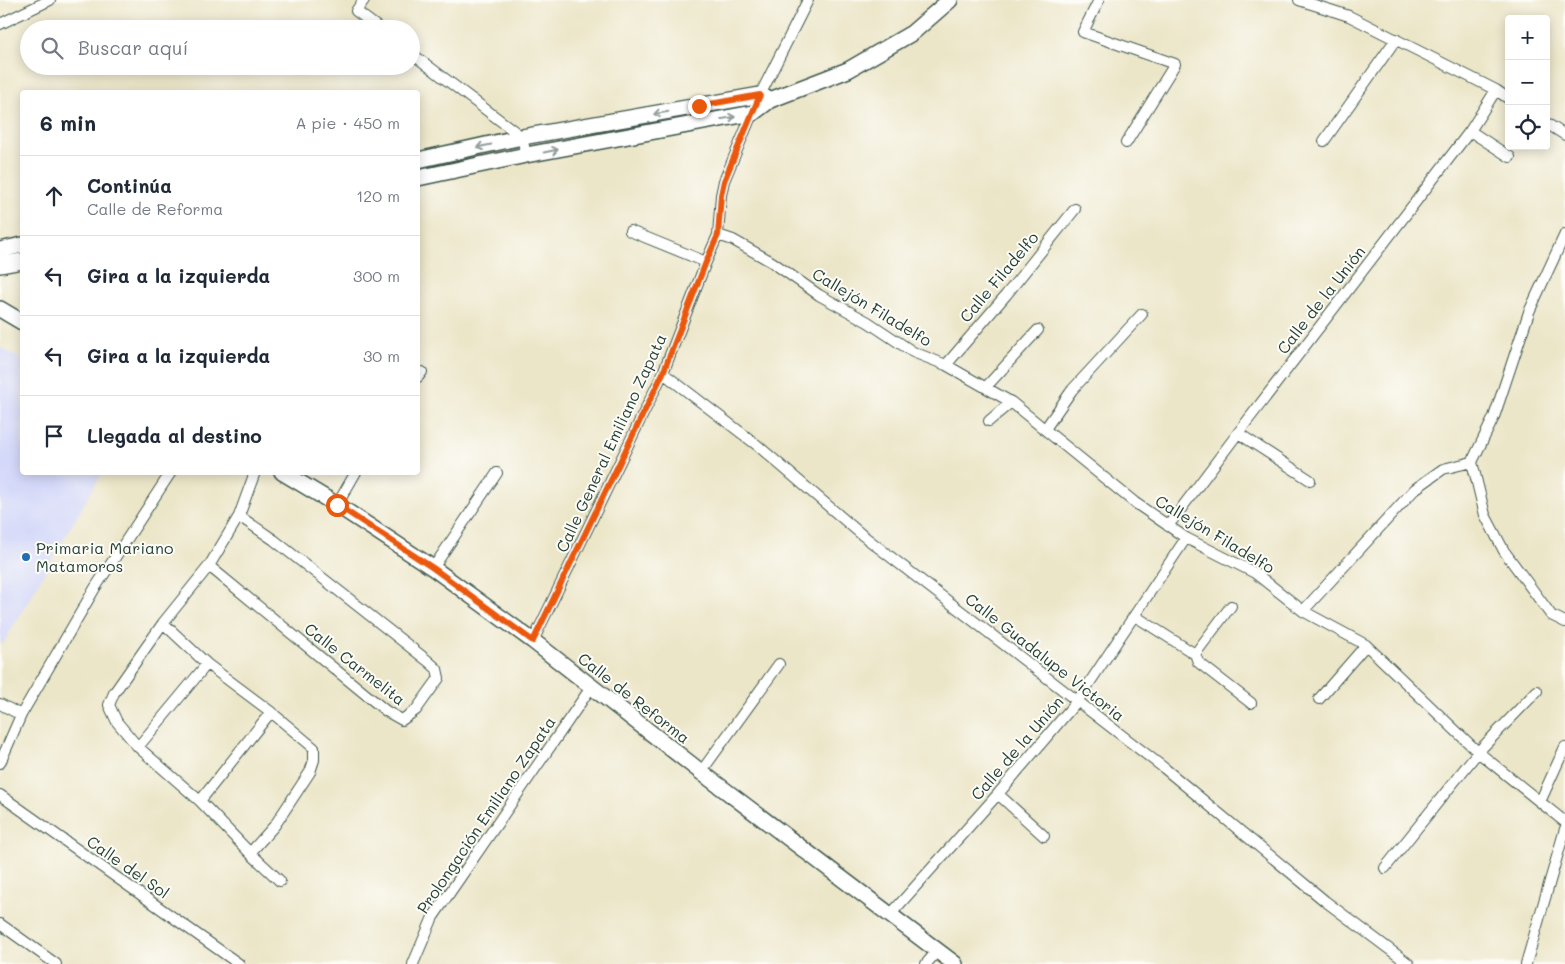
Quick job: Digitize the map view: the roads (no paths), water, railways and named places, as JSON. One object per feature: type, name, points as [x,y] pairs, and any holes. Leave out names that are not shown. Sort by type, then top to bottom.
[{"type":"street","points":[[0,24],[50,0]]},
{"type":"street","points":[[364,0],[356,11],[368,20]]},
{"type":"street","points":[[420,178],[526,155],[753,113],[765,97],[808,0]]},
{"type":"street","points":[[420,160],[522,137],[765,97],[848,70],[912,32],[950,0]]},
{"type":"street","points":[[1099,0],[1083,32],[1174,64],[1126,143]]},
{"type":"street","points":[[1299,0],[1349,16],[1505,96]]},
{"type":"street","points":[[1324,141],[1396,39]]},
{"type":"street","points":[[420,60],[522,137],[526,155]]},
{"type":"street","name":"Calle de la Unión","points":[[1168,526],[1470,131],[1496,90]]},
{"type":"street","name":"Calle General Emiliano Zapata","points":[[533,641],[663,373],[718,235],[724,181],[753,113]]},
{"type":"street","points":[[1550,126],[1565,135]]},
{"type":"street","points":[[1470,131],[1510,157]]},
{"type":"street","name":"Calle Filadelfo","points":[[946,365],[1075,209]]},
{"type":"street","points":[[630,231],[706,262]]},
{"type":"street","points":[[1565,234],[1529,312],[1494,417],[1472,462],[1485,515],[1504,551],[1551,615],[1565,622]]},
{"type":"street","name":"Callejón Filadelfo","points":[[718,235],[733,240],[772,262],[819,295],[868,322],[913,352],[946,365],[1011,402],[1134,502],[1168,526],[1186,538],[1255,573],[1303,611],[1366,645],[1478,752],[1565,822]]},
{"type":"street","points":[[0,250],[20,245]]},
{"type":"street","points":[[0,265],[20,261]]},
{"type":"street","points":[[0,309],[20,321]]},
{"type":"street","points":[[1045,429],[1072,390],[1142,314]]},
{"type":"street","points":[[986,387],[1038,330]]},
{"type":"street","name":"Calle Guadalupe Victoria","points":[[663,373],[757,445],[861,534],[1078,700],[1164,768],[1325,901],[1409,964]]},
{"type":"street","points":[[989,421],[1011,402]]},
{"type":"street","points":[[1238,433],[1310,480]]},
{"type":"street","points":[[1303,611],[1415,489],[1443,469],[1472,462]]},
{"type":"street","points":[[433,568],[497,473]]},
{"type":"street","points":[[0,763],[21,715],[94,588],[170,475]]},
{"type":"street","points":[[254,475],[239,516],[209,566],[163,623],[114,694],[109,705],[117,722],[138,747],[200,801],[280,881]]},
{"type":"street","name":"Calle de Reforma","points":[[287,475],[337,505],[433,568],[533,641],[701,772],[955,964]]},
{"type":"street","points":[[337,505],[354,475]]},
{"type":"street","name":"Calle Carmelita","points":[[209,566],[386,711],[402,720],[416,710],[438,678],[437,669],[428,661],[274,540],[239,516]]},
{"type":"street","name":"Calle de la Unión","points":[[890,915],[998,794],[1078,700],[1186,538]]},
{"type":"street","points":[[1194,654],[1231,606]]},
{"type":"street","points":[[1135,616],[1194,654],[1198,662],[1251,703]]},
{"type":"street","points":[[163,623],[207,664],[271,712],[314,748],[314,760],[310,772],[274,825],[250,853]]},
{"type":"street","points":[[1319,699],[1366,645]]},
{"type":"street","points":[[138,747],[207,664]]},
{"type":"street","points":[[701,772],[779,664]]},
{"type":"street","name":"Prolongación Emiliano Zapata","points":[[413,964],[433,917],[592,686]]},
{"type":"street","points":[[1385,868],[1478,752],[1537,690]]},
{"type":"street","points":[[0,704],[21,715]]},
{"type":"street","points":[[200,801],[271,712]]},
{"type":"street","points":[[1540,802],[1565,747]]},
{"type":"street","points":[[998,794],[1044,836]]},
{"type":"street","name":"Calle del Sol","points":[[0,795],[239,964]]},
{"type":"street","points":[[1526,964],[1565,829]]},
{"type":"street","points":[[0,924],[56,964]]},
{"type":"street","points":[[926,964],[938,950]]},
{"type":"place","name":"Primaria Mariano Matamoros","points":[[26,557]]}]
